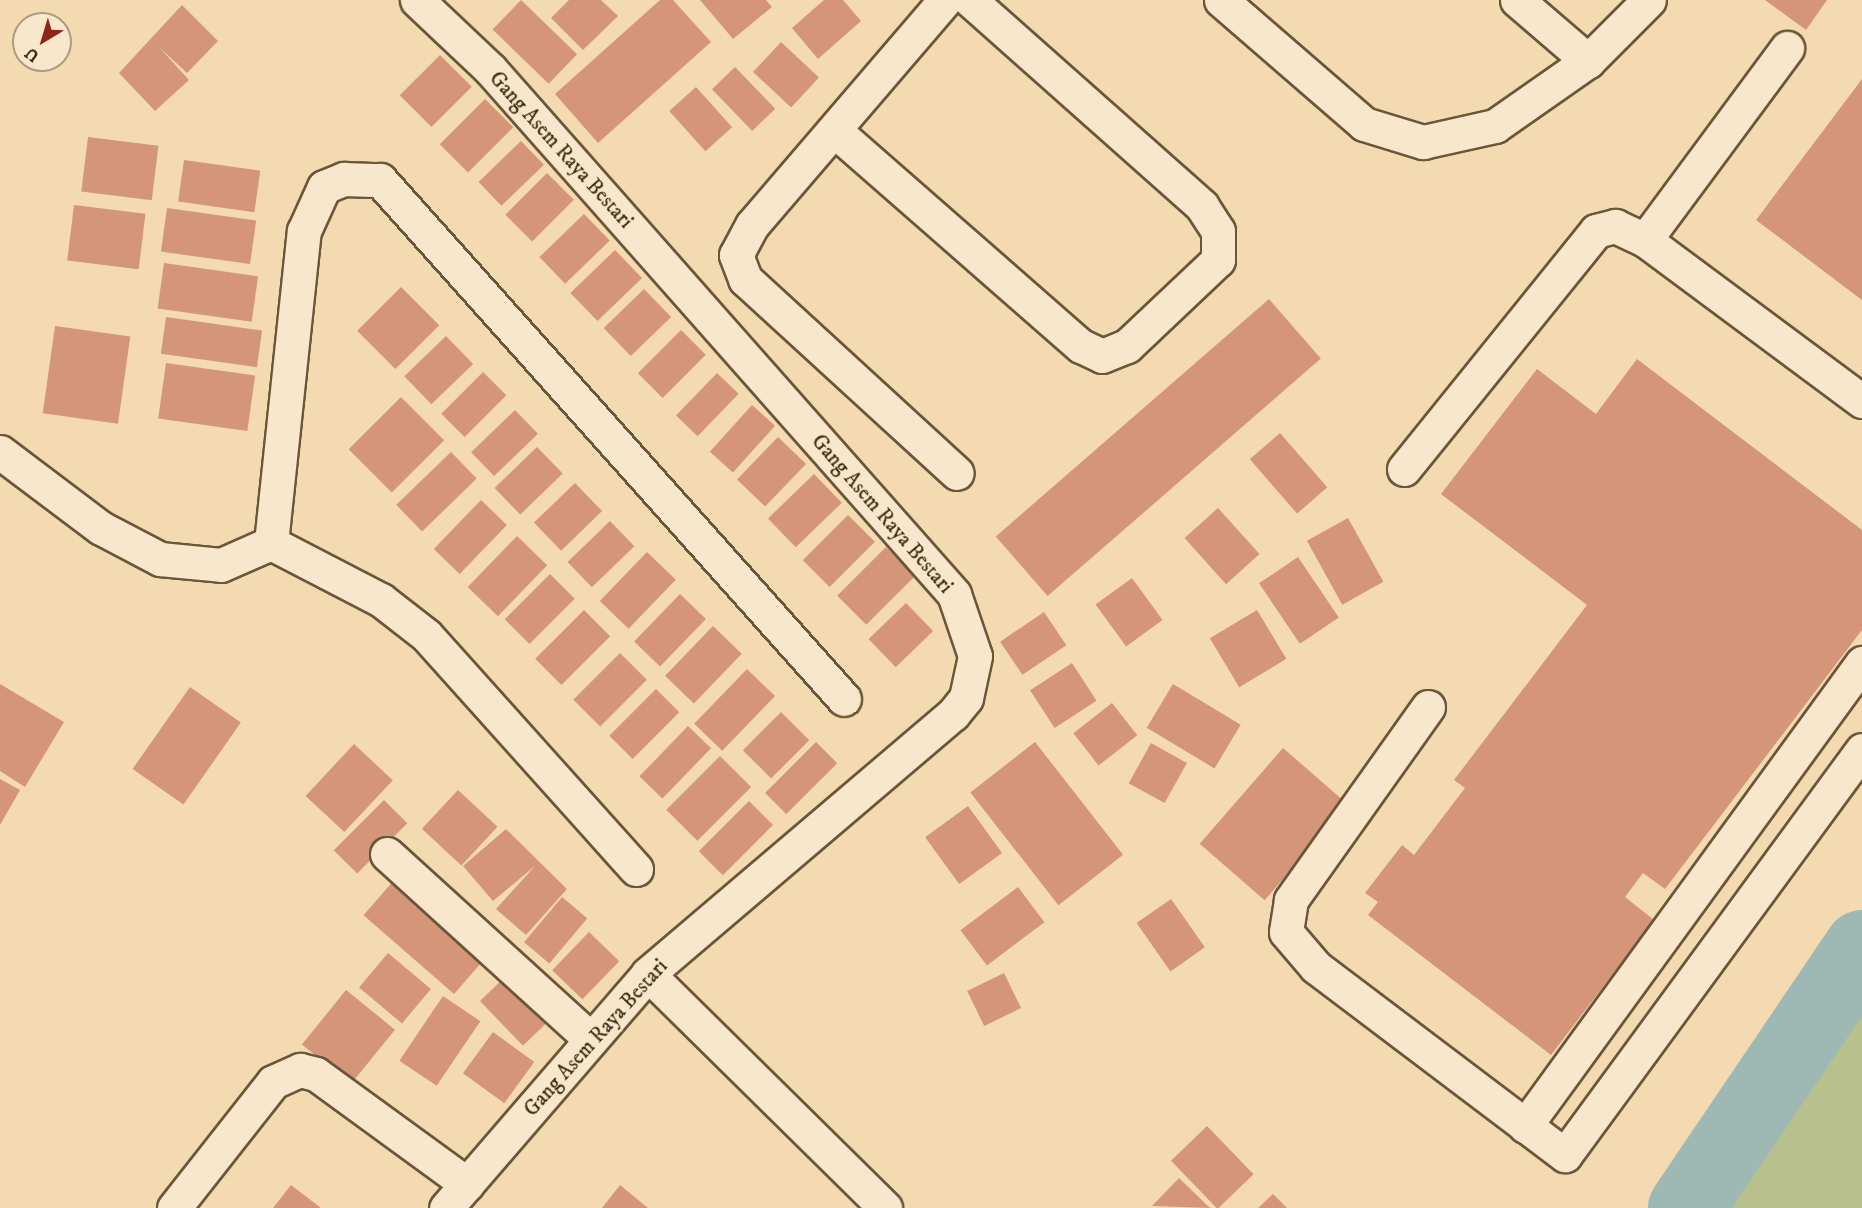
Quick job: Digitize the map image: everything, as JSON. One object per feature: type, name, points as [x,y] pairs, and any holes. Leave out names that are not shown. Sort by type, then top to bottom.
[{"type":"street","name":"Gang Asem Raya Bestari","points":[[417,0],[490,69],[954,594],[975,656],[966,698],[953,714],[648,974],[456,1196]]},
{"type":"street","points":[[945,0],[752,225],[736,255],[745,279],[957,473]]},
{"type":"street","points":[[834,130],[1081,346],[1102,356],[1127,346],[1218,260],[1218,231],[1202,206],[970,0]]},
{"type":"street","points":[[1221,0],[1364,124],[1423,142],[1495,126],[1588,61],[1649,0]]},
{"type":"street","points":[[1517,0],[1588,61]]},
{"type":"street","points":[[1645,240],[1787,48]]},
{"type":"street","points":[[271,543],[304,231],[324,187],[344,179],[380,180],[844,699]]},
{"type":"street","points":[[1404,469],[1596,231],[1615,226],[1645,240],[1862,401]]},
{"type":"street","points":[[0,452],[101,528],[160,559],[221,565],[271,543]]},
{"type":"street","points":[[271,543],[381,600],[426,635],[636,869]]},
{"type":"street","points":[[1525,1126],[1862,663]]},
{"type":"street","points":[[1428,707],[1291,900],[1286,932],[1316,967],[1560,1153],[1572,1152],[1862,750]]},
{"type":"street","points":[[1748,822],[1789,854]]},
{"type":"street","points":[[387,854],[590,1039]]},
{"type":"street","points":[[648,974],[885,1208]]},
{"type":"street","points":[[174,1208],[273,1082],[300,1070],[316,1074],[456,1196]]},
{"type":"green space","points":[[1862,1011],[1862,1208],[1722,1208]]},
{"type":"building","points":[[521,0],[577,54],[549,84],[493,29]]},
{"type":"building","points":[[569,0],[601,0],[618,16],[583,50],[551,18]]},
{"type":"building","points":[[660,0],[673,0],[711,42],[598,143],[555,94]]},
{"type":"building","points":[[700,0],[766,0],[772,7],[733,39]]},
{"type":"building","points":[[824,0],[843,0],[861,21],[818,59],[792,28]]},
{"type":"building","points":[[1765,0],[1827,0],[1806,30]]},
{"type":"building","points":[[182,5],[218,41],[187,73],[159,47],[189,80],[155,111],[119,73]]},
{"type":"building","points":[[781,42],[819,77],[791,107],[753,72]]},
{"type":"building","points":[[440,55],[472,87],[432,127],[400,95]]},
{"type":"building","points":[[735,67],[775,109],[752,131],[712,89]]},
{"type":"building","points":[[1862,79],[1862,300],[1756,220]]},
{"type":"building","points":[[696,87],[732,127],[705,151],[669,111]]},
{"type":"building","points":[[485,99],[513,127],[468,173],[440,144]]},
{"type":"building","points":[[88,137],[158,146],[152,200],[81,192]]},
{"type":"building","points":[[521,141],[544,165],[501,206],[479,182]]},
{"type":"building","points":[[184,160],[260,171],[254,212],[178,202]]},
{"type":"building","points":[[547,173],[574,200],[532,242],[505,215]]},
{"type":"building","points":[[74,205],[145,214],[139,269],[67,261]]},
{"type":"building","points":[[167,208],[256,221],[250,264],[161,252]]},
{"type":"building","points":[[584,214],[610,241],[565,284],[539,257]]},
{"type":"building","points":[[615,250],[642,278],[597,321],[570,293]]},
{"type":"building","points":[[164,263],[258,276],[252,322],[158,309]]},
{"type":"building","points":[[401,287],[439,325],[395,369],[357,331]]},
{"type":"building","points":[[644,289],[671,317],[631,356],[604,328]]},
{"type":"building","points":[[1269,299],[1321,359],[1048,596],[996,536]]},
{"type":"building","points":[[166,317],[262,330],[257,367],[161,354]]},
{"type":"building","points":[[55,326],[130,337],[118,424],[43,413]]},
{"type":"building","points":[[681,330],[706,355],[663,398],[638,373]]},
{"type":"building","points":[[446,336],[473,364],[431,404],[404,376]]},
{"type":"building","points":[[1637,359],[1862,530],[1862,630],[1665,889],[1643,873],[1625,897],[1654,920],[1551,1055],[1368,915],[1378,902],[1365,893],[1402,845],[1414,855],[1465,788],[1454,780],[1587,605],[1441,494],[1537,369],[1596,414]]},
{"type":"building","points":[[166,363],[255,376],[247,431],[158,418]]},
{"type":"building","points":[[483,372],[506,395],[465,437],[441,414]]},
{"type":"building","points":[[717,373],[739,394],[698,436],[676,415]]},
{"type":"building","points":[[401,397],[444,440],[392,492],[349,449]]},
{"type":"building","points":[[752,405],[775,426],[733,473],[710,452]]},
{"type":"building","points":[[515,410],[538,434],[494,476],[471,452]]},
{"type":"building","points":[[1280,433],[1327,487],[1297,514],[1250,459]]},
{"type":"building","points":[[778,437],[806,464],[765,507],[737,479]]},
{"type":"building","points":[[537,447],[563,474],[520,515],[495,488]]},
{"type":"building","points":[[451,452],[477,479],[422,531],[396,505]]},
{"type":"building","points":[[814,474],[842,503],[796,547],[768,518]]},
{"type":"building","points":[[575,483],[602,511],[561,551],[534,523]]},
{"type":"building","points":[[481,500],[507,525],[460,574],[434,549]]},
{"type":"building","points":[[1218,508],[1259,554],[1226,584],[1185,538]]},
{"type":"building","points":[[848,515],[875,542],[830,587],[803,560]]},
{"type":"building","points":[[1348,518],[1383,582],[1342,605],[1307,541]]},
{"type":"building","points":[[610,521],[634,546],[592,587],[568,562]]},
{"type":"building","points":[[517,536],[547,565],[498,616],[468,587]]},
{"type":"building","points":[[886,547],[915,576],[866,625],[837,596]]},
{"type":"building","points":[[647,552],[676,580],[629,629],[600,601]]},
{"type":"building","points":[[1298,557],[1339,618],[1300,644],[1259,583]]},
{"type":"building","points":[[550,574],[575,599],[529,644],[505,619]]},
{"type":"building","points":[[1132,578],[1163,620],[1126,647],[1096,604]]},
{"type":"building","points":[[680,594],[706,619],[660,666],[634,641]]},
{"type":"building","points":[[906,603],[933,631],[896,667],[869,639]]},
{"type":"building","points":[[584,610],[610,636],[561,685],[535,659]]},
{"type":"building","points":[[1257,610],[1286,659],[1239,687],[1210,638]]},
{"type":"building","points":[[1044,612],[1066,645],[1022,675],[1000,642]]},
{"type":"building","points":[[713,626],[742,654],[694,703],[665,676]]},
{"type":"building","points":[[620,653],[647,680],[600,727],[573,700]]},
{"type":"building","points":[[1072,663],[1097,701],[1055,728],[1030,690]]},
{"type":"building","points":[[747,669],[775,696],[722,751],[694,724]]},
{"type":"building","points":[[0,684],[64,722],[25,787],[0,771]]},
{"type":"building","points":[[1173,684],[1241,725],[1214,768],[1147,728]]},
{"type":"building","points":[[190,687],[241,723],[183,804],[133,769]]},
{"type":"building","points":[[656,689],[679,712],[633,759],[609,736]]},
{"type":"building","points":[[1112,703],[1137,735],[1099,765],[1073,733]]},
{"type":"building","points":[[781,712],[809,740],[771,778],[743,750]]},
{"type":"building","points":[[688,726],[711,748],[662,799],[639,776]]},
{"type":"building","points":[[816,742],[837,763],[786,814],[765,793]]},
{"type":"building","points":[[1035,742],[1123,855],[1058,905],[970,792]]},
{"type":"building","points":[[1151,743],[1187,763],[1165,803],[1129,783]]},
{"type":"building","points":[[354,744],[393,780],[344,832],[306,796]]},
{"type":"building","points":[[1283,748],[1348,804],[1265,900],[1200,844]]},
{"type":"building","points":[[720,756],[751,787],[697,841],[666,810]]},
{"type":"building","points":[[0,779],[20,790],[0,825]]},
{"type":"building","points":[[458,790],[497,827],[461,866],[422,829]]},
{"type":"building","points":[[384,800],[407,823],[357,874],[334,850]]},
{"type":"building","points":[[749,801],[773,825],[723,875],[699,851]]},
{"type":"building","points":[[968,806],[1002,853],[959,884],[925,837]]},
{"type":"building","points":[[506,829],[567,889],[526,935],[496,909],[535,866],[493,901],[463,866]]},
{"type":"building","points":[[395,879],[486,958],[454,994],[364,915]]},
{"type":"building","points":[[1018,887],[1044,922],[987,965],[960,930]]},
{"type":"building","points":[[562,897],[587,918],[549,963],[524,942]]},
{"type":"building","points":[[1171,899],[1205,947],[1170,971],[1137,923]]},
{"type":"building","points":[[589,932],[619,961],[582,999],[552,970]]},
{"type":"building","points":[[388,953],[431,989],[402,1023],[359,987]]},
{"type":"building","points":[[1004,973],[1021,1008],[984,1026],[967,991]]},
{"type":"building","points":[[508,974],[551,1019],[523,1046],[480,1001]]},
{"type":"building","points":[[346,990],[395,1030],[351,1084],[302,1044]]},
{"type":"building","points":[[443,996],[480,1021],[437,1086],[399,1061]]},
{"type":"building","points":[[493,1032],[534,1062],[504,1103],[463,1073]]},
{"type":"building","points":[[1207,1126],[1254,1174],[1217,1208],[1171,1161]]},
{"type":"building","points":[[1179,1178],[1210,1208],[1152,1206]]},
{"type":"building","points":[[291,1185],[321,1208],[273,1208]]},
{"type":"building","points":[[620,1185],[648,1208],[602,1208]]},
{"type":"building","points":[[1273,1194],[1287,1208],[1258,1208]]},
{"type":"waterway","points":[[1686,1208],[1862,948]]}]
